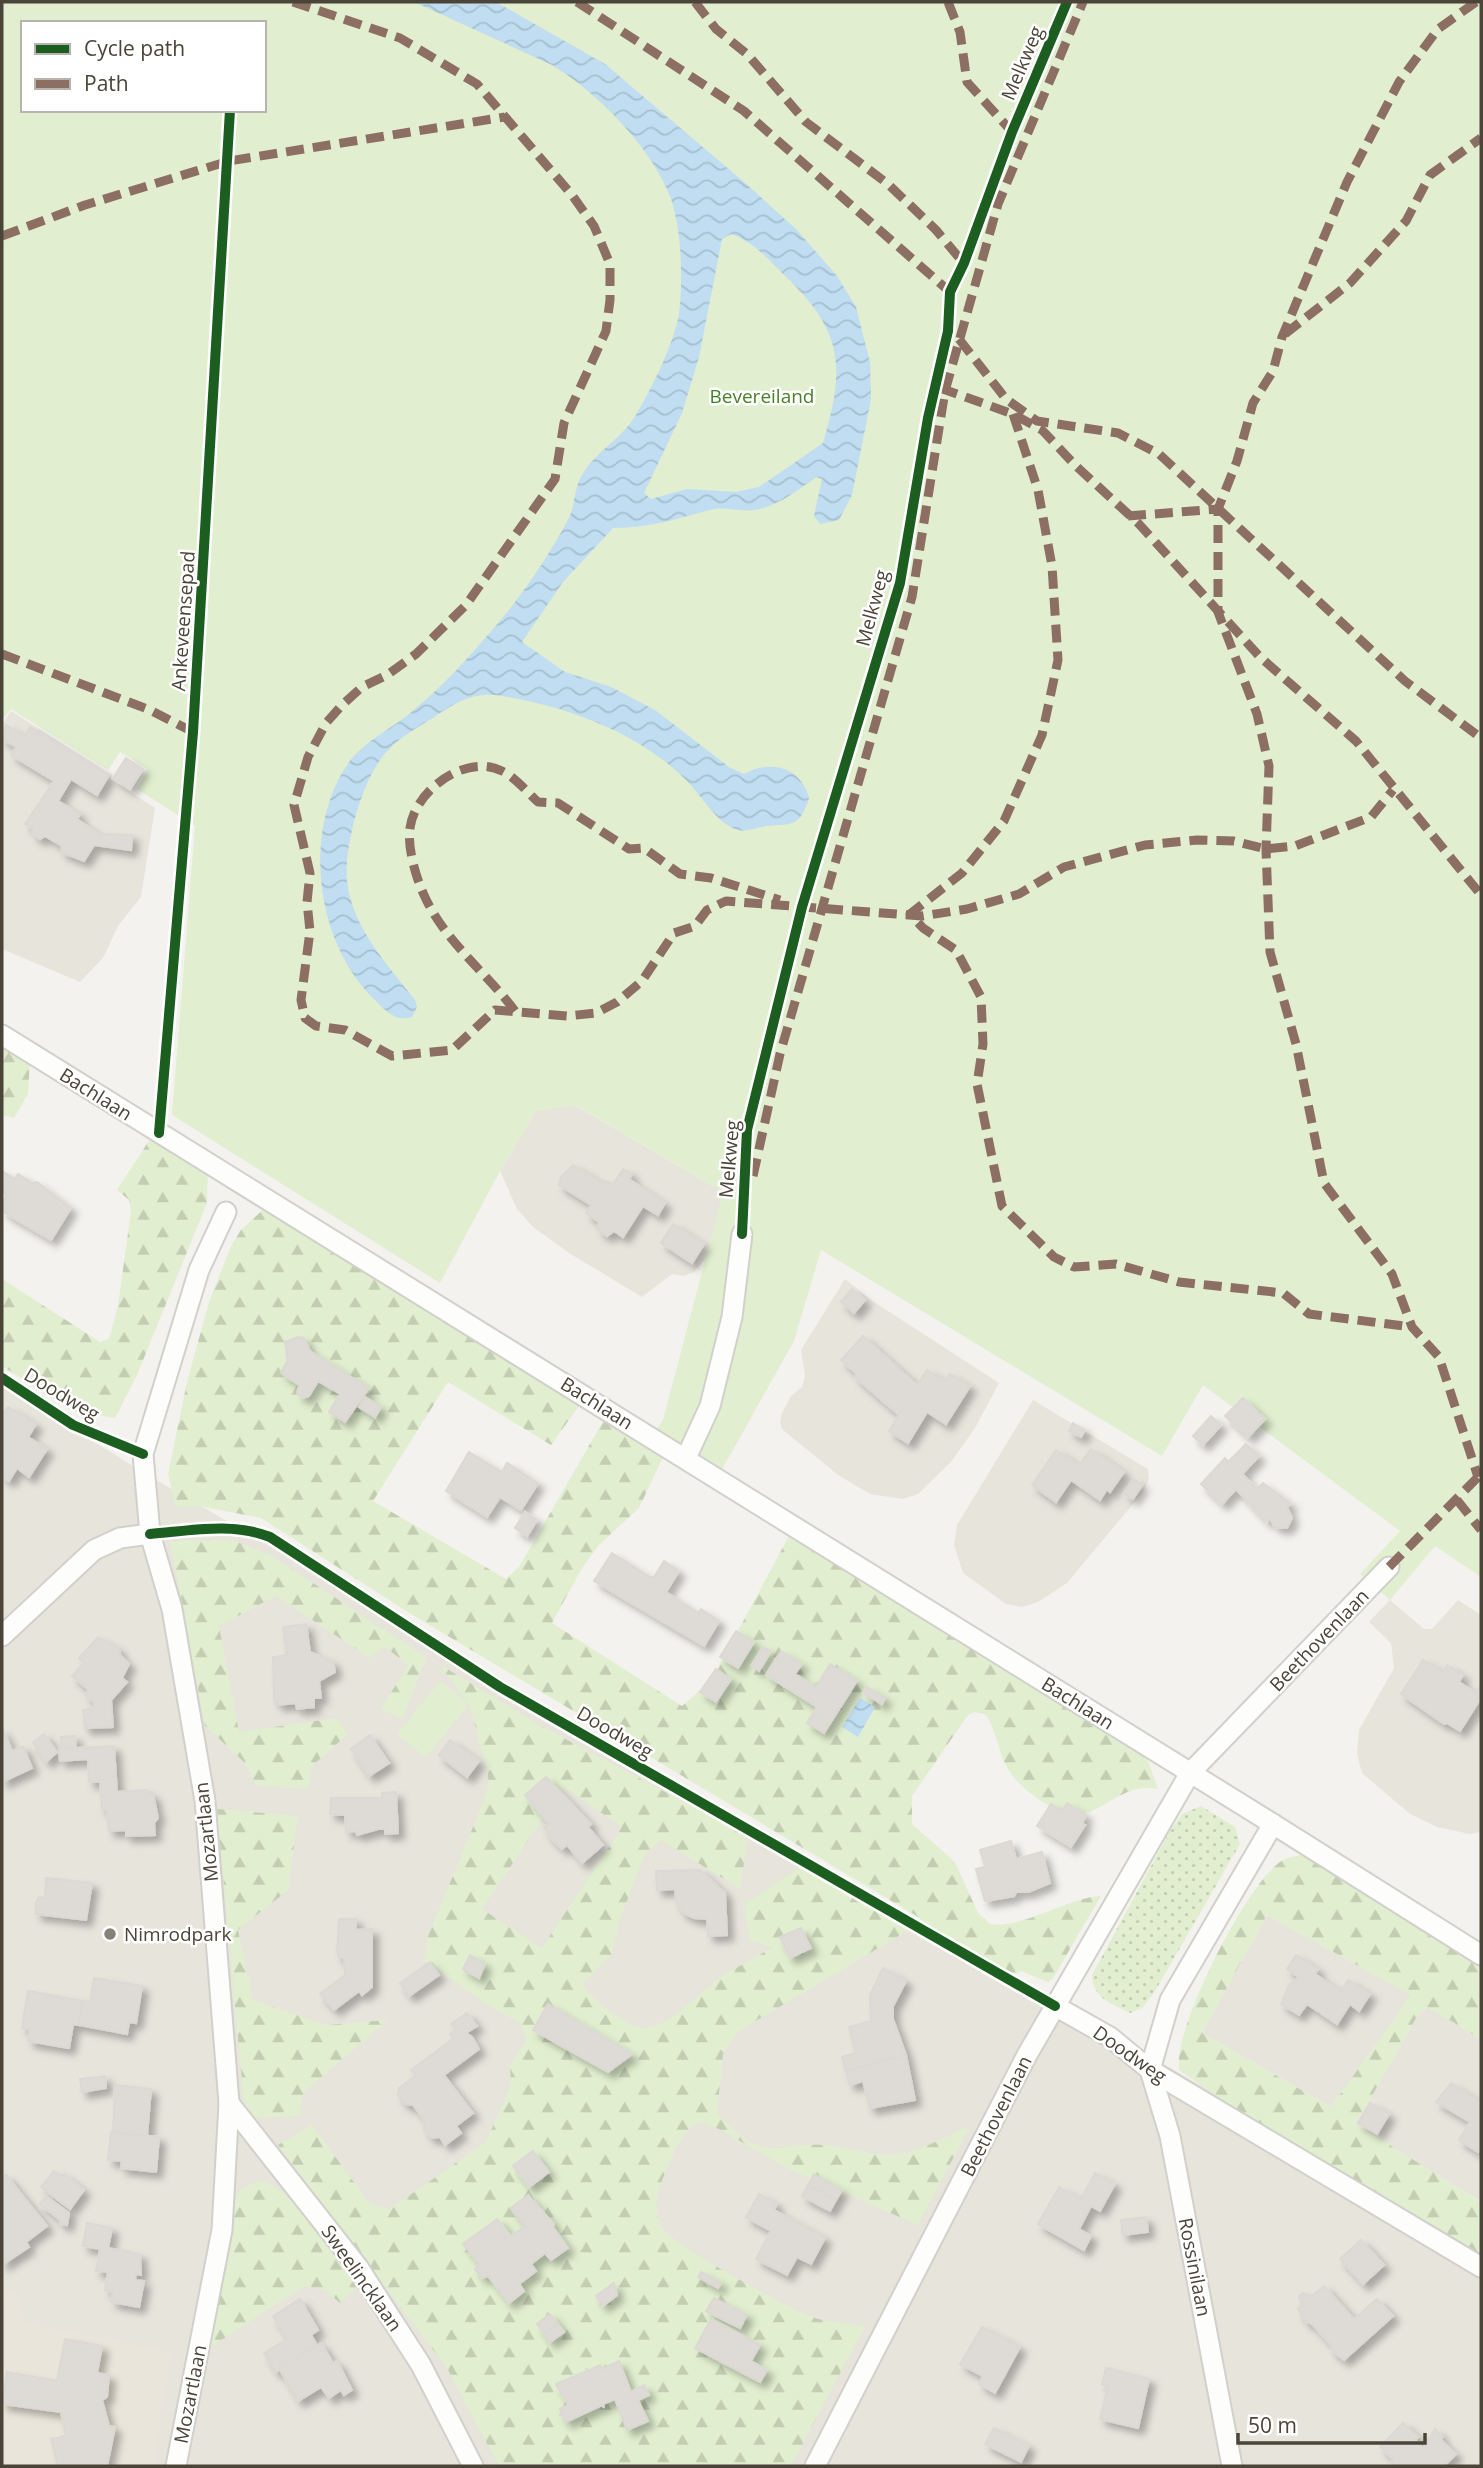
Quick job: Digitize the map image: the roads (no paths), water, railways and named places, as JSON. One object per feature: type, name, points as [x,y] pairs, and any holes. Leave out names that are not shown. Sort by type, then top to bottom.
[{"type":"street","name":"Bachlaan","points":[[2,1035],[1190,1773]]},
{"type":"street","name":"Mozartlaan","points":[[177,2466],[222,2230],[229,2103],[205,1801],[172,1609],[150,1534],[143,1454],[199,1270],[226,1212]]},
{"type":"street","points":[[686,1458],[710,1406],[732,1317],[742,1234]]},
{"type":"street","points":[[2,1636],[94,1550],[120,1538],[150,1534]]},
{"type":"street","name":"Beethovenlaan","points":[[815,2466],[1055,2006],[1190,1773],[1389,1567]]},
{"type":"street","points":[[1190,1773],[1481,1955]]},
{"type":"street","points":[[1150,2070],[1170,2000],[1273,1824]]},
{"type":"street","name":"Doodweg","points":[[1055,2006],[1110,2037],[1150,2070],[1481,2267]]},
{"type":"street","name":"Rossinilaan","points":[[1150,2070],[1170,2136],[1231,2466]]},
{"type":"street","name":"Sweelincklaan","points":[[229,2103],[358,2267],[421,2365],[473,2466]]},
{"type":"water","points":[[414,2],[496,2],[605,64],[744,182],[797,230],[837,276],[856,307],[870,362],[871,399],[852,495],[839,520],[820,524],[814,516],[822,479],[816,477],[787,497],[763,508],[715,509],[650,525],[613,528],[563,582],[522,642],[565,672],[611,687],[655,710],[729,767],[744,774],[764,767],[784,769],[792,773],[805,787],[809,798],[796,821],[738,830],[720,819],[689,783],[664,761],[622,734],[599,723],[551,707],[502,696],[474,696],[458,702],[407,734],[383,756],[368,782],[351,833],[347,881],[356,915],[373,945],[415,1000],[417,1007],[412,1017],[400,1018],[382,1007],[354,975],[339,948],[328,918],[320,854],[324,822],[333,792],[354,756],[446,681],[524,590],[569,518],[578,484],[586,469],[631,422],[643,403],[669,349],[679,314],[679,237],[674,208],[663,180],[622,123],[587,90],[552,65]],"holes":[[[731,234],[758,250],[802,293],[828,331],[836,370],[835,392],[823,443],[759,487],[736,492],[687,489],[651,499],[644,493],[682,413],[699,357],[722,239]]]},
{"type":"water","points":[[860,1698],[875,1707],[858,1737],[842,1727]]},
{"type":"place","name":"Nimrodpark","points":[[110,1934]]},
{"type":"park label","name":"Bevereiland","points":[[762,396]]}]
